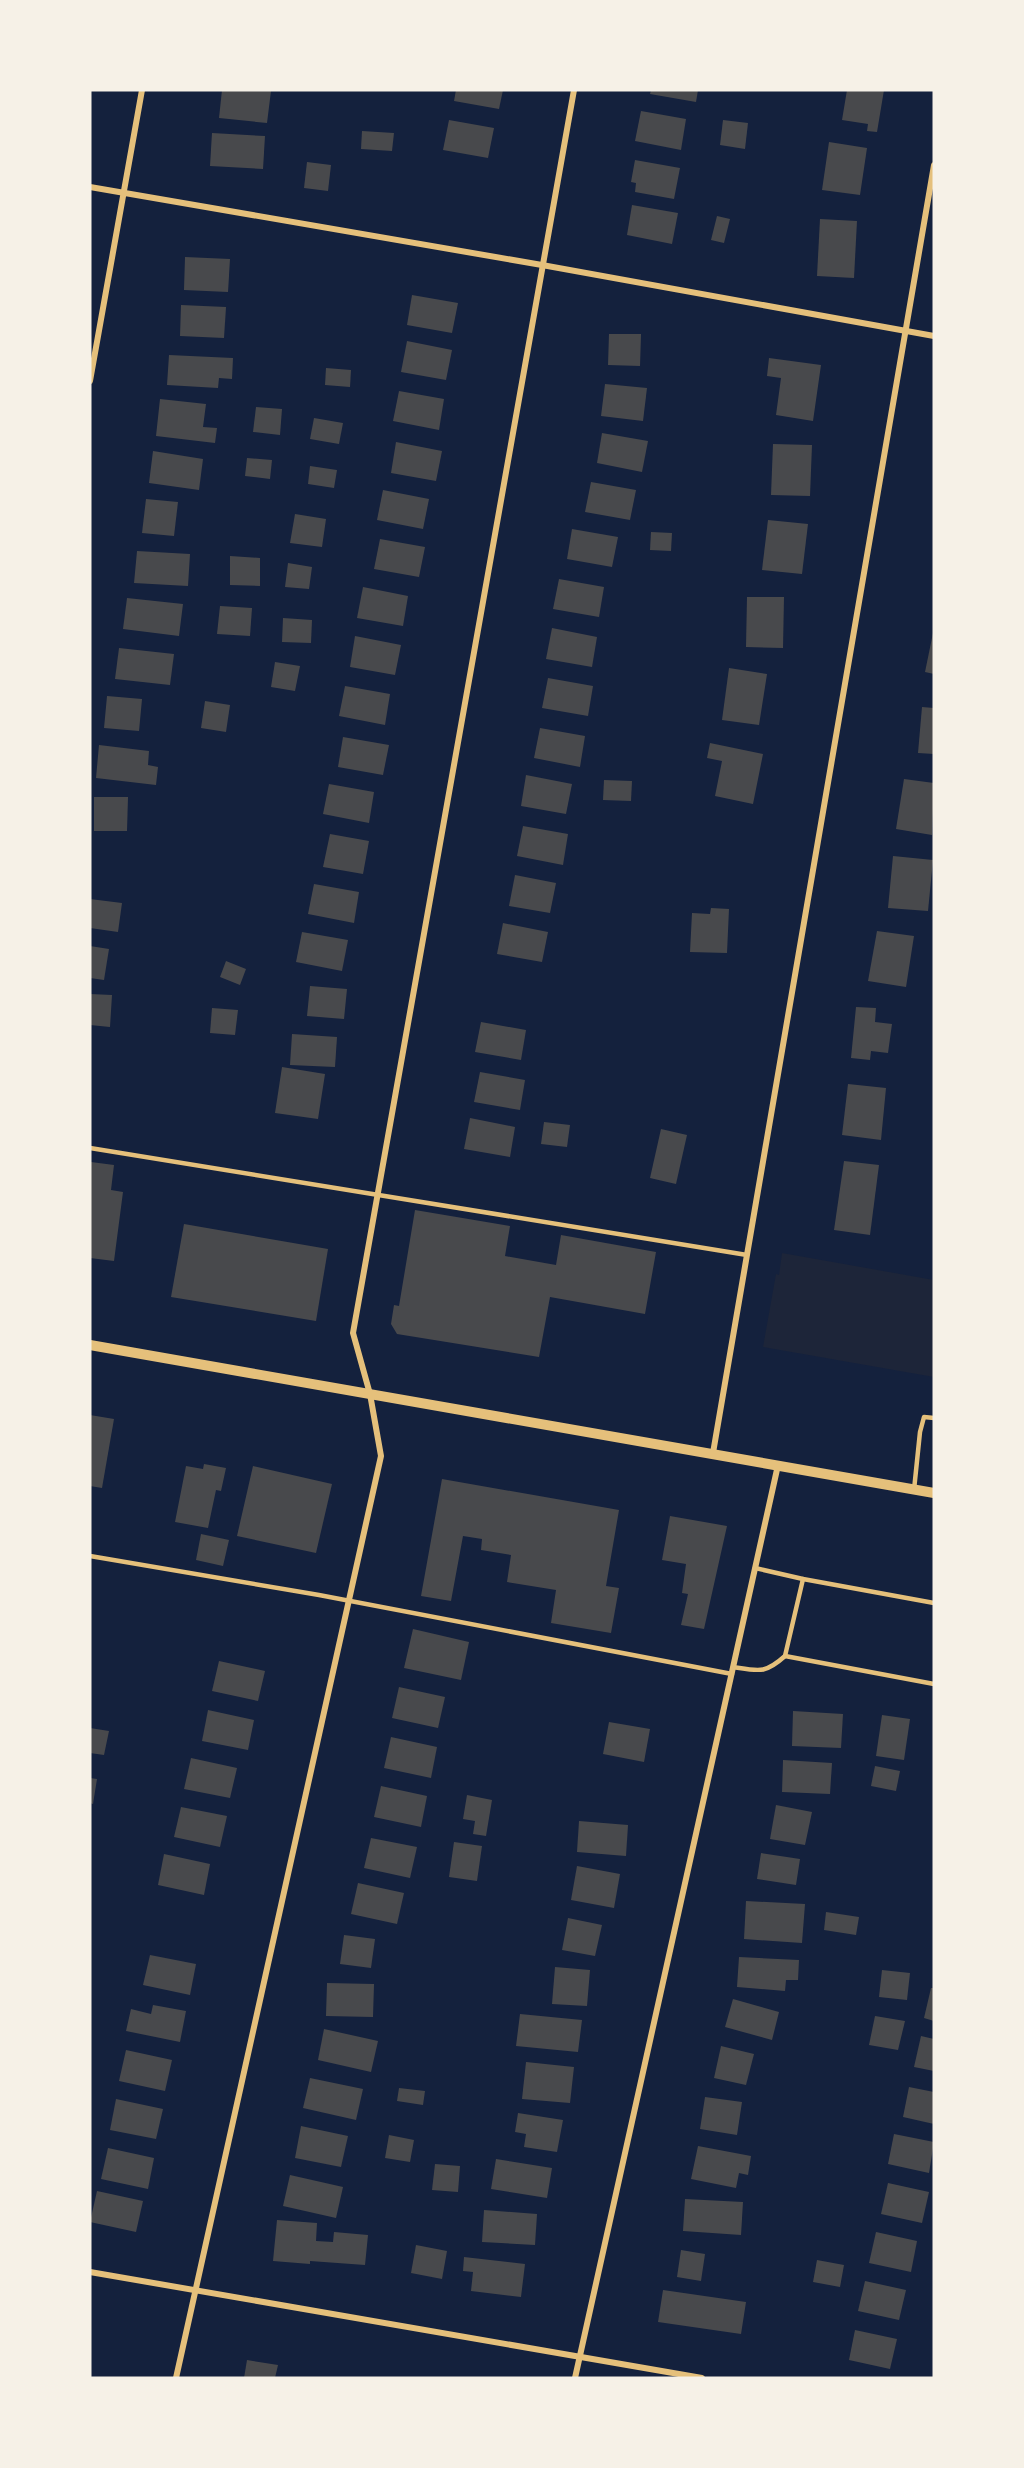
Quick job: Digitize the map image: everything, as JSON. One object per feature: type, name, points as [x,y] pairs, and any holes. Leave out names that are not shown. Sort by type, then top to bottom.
[{"type":"street","points":[[90,381],[142,90]]},
{"type":"street","points":[[176,2378],[381,1456],[370,1394],[353,1333],[574,90]]},
{"type":"street","points":[[713,1453],[934,165]]},
{"type":"street","points":[[90,187],[934,336]]},
{"type":"street","points":[[90,1345],[934,1493]]},
{"type":"street","points":[[575,2378],[778,1464]]},
{"type":"street","points":[[90,2272],[702,2378]]},
{"type":"lane","points":[[90,1148],[747,1255]]},
{"type":"lane","points":[[914,1490],[922,1424],[924,1417],[934,1418]]},
{"type":"lane","points":[[90,1556],[733,1671],[766,1670],[785,1656],[803,1580]]},
{"type":"lane","points":[[755,1568],[803,1580],[934,1603]]},
{"type":"lane","points":[[785,1656],[934,1684]]},
{"type":"shaded area","points":[[782,1253],[934,1280],[934,1377],[763,1347]]},
{"type":"building","points":[[222,90],[271,91],[267,123],[219,118]]},
{"type":"building","points":[[456,90],[503,90],[499,109],[454,101]]},
{"type":"building","points":[[651,90],[698,90],[696,102],[650,94]]},
{"type":"building","points":[[847,90],[884,90],[877,132],[867,131],[868,124],[842,120]]},
{"type":"building","points":[[641,111],[686,119],[681,150],[635,141]]},
{"type":"building","points":[[449,120],[494,128],[488,158],[443,150]]},
{"type":"building","points":[[723,120],[748,123],[745,149],[720,145]]},
{"type":"building","points":[[362,131],[394,133],[392,151],[361,149]]},
{"type":"building","points":[[212,133],[265,136],[263,169],[210,166]]},
{"type":"building","points":[[829,142],[867,148],[860,195],[822,190]]},
{"type":"building","points":[[635,160],[680,168],[674,199],[635,192],[636,183],[631,182]]},
{"type":"building","points":[[307,162],[331,165],[328,191],[304,188]]},
{"type":"building","points":[[632,205],[678,213],[672,244],[627,235]]},
{"type":"building","points":[[717,216],[730,219],[724,243],[711,240]]},
{"type":"building","points":[[820,219],[857,221],[854,278],[817,276]]},
{"type":"building","points":[[185,257],[230,259],[228,292],[184,290]]},
{"type":"building","points":[[412,295],[458,303],[452,333],[407,325]]},
{"type":"building","points":[[181,305],[226,307],[224,338],[180,336]]},
{"type":"building","points":[[609,334],[641,334],[640,366],[608,365]]},
{"type":"building","points":[[407,341],[452,350],[446,380],[401,372]]},
{"type":"building","points":[[169,355],[233,358],[232,379],[219,378],[218,388],[167,385]]},
{"type":"building","points":[[769,358],[821,365],[813,421],[776,415],[781,378],[767,376]]},
{"type":"building","points":[[326,368],[351,370],[350,387],[325,385]]},
{"type":"building","points":[[605,384],[647,388],[643,421],[601,416]]},
{"type":"building","points":[[399,391],[444,399],[439,430],[393,421]]},
{"type":"building","points":[[160,399],[206,404],[203,427],[217,428],[215,443],[156,436]]},
{"type":"building","points":[[256,407],[282,409],[280,435],[253,432]]},
{"type":"building","points":[[314,418],[343,423],[339,444],[310,439]]},
{"type":"building","points":[[602,433],[648,441],[642,472],[597,463]]},
{"type":"building","points":[[396,442],[442,451],[436,481],[391,473]]},
{"type":"building","points":[[773,444],[812,445],[810,496],[771,495]]},
{"type":"building","points":[[153,451],[203,459],[199,490],[149,483]]},
{"type":"building","points":[[247,458],[272,460],[270,479],[245,476]]},
{"type":"building","points":[[310,466],[337,470],[334,488],[308,484]]},
{"type":"building","points":[[591,482],[636,490],[630,520],[585,512]]},
{"type":"building","points":[[383,490],[429,499],[423,529],[377,520]]},
{"type":"building","points":[[146,499],[178,502],[174,536],[142,533]]},
{"type":"building","points":[[295,514],[326,519],[322,547],[290,543]]},
{"type":"building","points":[[768,520],[808,524],[802,574],[762,570]]},
{"type":"building","points":[[572,529],[618,537],[612,567],[567,559]]},
{"type":"building","points":[[651,532],[672,533],[671,551],[650,550]]},
{"type":"building","points":[[380,539],[425,547],[419,577],[374,569]]},
{"type":"building","points":[[137,551],[190,554],[188,586],[134,583]]},
{"type":"building","points":[[230,556],[260,558],[260,586],[230,585]]},
{"type":"building","points":[[288,563],[312,567],[309,589],[285,587]]},
{"type":"building","points":[[559,579],[604,587],[599,617],[553,609]]},
{"type":"building","points":[[363,587],[408,596],[403,626],[357,618]]},
{"type":"building","points":[[747,597],[784,597],[783,648],[746,647]]},
{"type":"building","points":[[127,598],[183,604],[179,636],[123,629]]},
{"type":"building","points":[[220,606],[252,608],[250,636],[217,634]]},
{"type":"building","points":[[283,618],[312,620],[311,643],[282,642]]},
{"type":"building","points":[[552,628],[597,637],[592,667],[546,659]]},
{"type":"building","points":[[934,633],[934,674],[925,672]]},
{"type":"building","points":[[355,636],[401,645],[395,675],[350,667]]},
{"type":"building","points":[[119,648],[174,654],[170,685],[115,679]]},
{"type":"building","points":[[275,662],[300,666],[295,691],[271,687]]},
{"type":"building","points":[[729,668],[767,674],[759,725],[722,720]]},
{"type":"building","points":[[548,678],[593,686],[588,716],[542,708]]},
{"type":"building","points":[[345,686],[390,694],[385,725],[339,716]]},
{"type":"building","points":[[107,696],[142,699],[139,731],[104,728]]},
{"type":"building","points":[[205,701],[230,705],[226,732],[201,728]]},
{"type":"building","points":[[922,707],[934,708],[934,754],[918,753]]},
{"type":"building","points":[[540,728],[585,736],[580,767],[534,758]]},
{"type":"building","points":[[343,737],[389,745],[383,775],[338,767]]},
{"type":"building","points":[[710,743],[763,754],[753,804],[715,796],[722,761],[707,758]]},
{"type":"building","points":[[99,745],[149,751],[148,765],[158,767],[156,785],[96,778]]},
{"type":"building","points":[[526,775],[572,784],[566,814],[521,806]]},
{"type":"building","points":[[904,779],[934,783],[932,835],[896,829]]},
{"type":"building","points":[[604,780],[632,781],[631,801],[603,800]]},
{"type":"building","points":[[329,784],[374,792],[369,823],[323,814]]},
{"type":"building","points":[[94,797],[128,797],[127,831],[94,831]]},
{"type":"building","points":[[523,826],[568,834],[563,865],[517,856]]},
{"type":"building","points":[[330,834],[369,841],[363,874],[323,867]]},
{"type":"building","points":[[893,856],[933,860],[928,911],[888,908]]},
{"type":"building","points":[[515,875],[556,883],[550,913],[509,906]]},
{"type":"building","points":[[314,884],[359,892],[354,923],[308,914]]},
{"type":"building","points":[[90,899],[122,903],[118,932],[90,928]]},
{"type":"building","points":[[711,908],[729,909],[727,953],[690,952],[692,913],[710,914]]},
{"type":"building","points":[[503,923],[548,932],[542,962],[497,954]]},
{"type":"building","points":[[877,931],[914,936],[906,987],[868,981]]},
{"type":"building","points":[[302,932],[348,940],[342,971],[296,962]]},
{"type":"building","points":[[90,946],[109,949],[104,980],[90,978]]},
{"type":"building","points":[[226,961],[246,969],[240,985],[220,977]]},
{"type":"building","points":[[310,986],[347,989],[344,1019],[307,1016]]},
{"type":"building","points":[[90,994],[112,995],[110,1027],[90,1025]]},
{"type":"building","points":[[856,1007],[876,1008],[875,1022],[892,1024],[888,1053],[871,1051],[870,1060],[851,1058]]},
{"type":"building","points":[[212,1008],[238,1010],[235,1035],[210,1033]]},
{"type":"building","points":[[481,1022],[526,1030],[521,1060],[475,1052]]},
{"type":"building","points":[[292,1034],[337,1037],[335,1067],[290,1065]]},
{"type":"building","points":[[282,1067],[325,1074],[318,1119],[275,1113]]},
{"type":"building","points":[[480,1072],[525,1080],[520,1110],[474,1102]]},
{"type":"building","points":[[848,1084],[886,1088],[881,1140],[842,1135]]},
{"type":"building","points":[[470,1118],[515,1127],[510,1157],[464,1149]]},
{"type":"building","points":[[544,1122],[570,1125],[567,1147],[541,1144]]},
{"type":"building","points":[[661,1129],[687,1135],[676,1184],[650,1178]]},
{"type":"building","points":[[844,1161],[879,1165],[870,1235],[834,1230]]},
{"type":"building","points":[[91,1162],[114,1165],[111,1190],[123,1192],[114,1261],[90,1258]]},
{"type":"building","points":[[415,1210],[510,1226],[505,1256],[556,1265],[561,1235],[656,1252],[645,1314],[550,1297],[539,1357],[397,1334],[391,1324],[394,1305],[399,1306]]},
{"type":"building","points":[[184,1224],[328,1249],[316,1321],[171,1297]]},
{"type":"building","points":[[90,1415],[114,1419],[102,1488],[90,1486]]},
{"type":"building","points":[[204,1464],[226,1468],[221,1491],[216,1490],[208,1528],[175,1522],[186,1466],[203,1469]]},
{"type":"building","points":[[253,1466],[332,1484],[316,1553],[237,1536]]},
{"type":"building","points":[[442,1479],[619,1510],[606,1586],[619,1588],[611,1633],[551,1623],[556,1590],[507,1582],[511,1555],[481,1550],[482,1539],[463,1536],[451,1601],[421,1596]]},
{"type":"building","points":[[670,1516],[727,1526],[704,1629],[681,1625],[688,1594],[682,1593],[686,1564],[662,1560]]},
{"type":"building","points":[[201,1534],[229,1540],[223,1566],[196,1560]]},
{"type":"building","points":[[413,1629],[469,1642],[461,1680],[404,1668]]},
{"type":"building","points":[[219,1661],[265,1671],[258,1701],[212,1691]]},
{"type":"building","points":[[399,1687],[445,1697],[438,1728],[392,1718]]},
{"type":"building","points":[[208,1710],[254,1720],[248,1750],[202,1741]]},
{"type":"building","points":[[793,1711],[843,1714],[841,1748],[792,1746]]},
{"type":"building","points":[[882,1715],[910,1719],[904,1760],[876,1756]]},
{"type":"building","points":[[609,1722],[650,1729],[644,1762],[603,1754]]},
{"type":"building","points":[[90,1728],[109,1731],[104,1755],[90,1753]]},
{"type":"building","points":[[391,1737],[437,1747],[431,1778],[384,1768]]},
{"type":"building","points":[[191,1758],[237,1768],[230,1798],[184,1789]]},
{"type":"building","points":[[783,1760],[832,1763],[830,1794],[782,1792]]},
{"type":"building","points":[[875,1766],[900,1771],[896,1791],[871,1786]]},
{"type":"building","points":[[90,1778],[97,1779],[93,1804],[90,1803]]},
{"type":"building","points":[[381,1786],[427,1796],[421,1827],[374,1817]]},
{"type":"building","points":[[467,1795],[492,1800],[486,1836],[473,1834],[475,1821],[463,1819]]},
{"type":"building","points":[[776,1805],[812,1812],[805,1845],[770,1839]]},
{"type":"building","points":[[181,1807],[227,1816],[220,1847],[174,1837]]},
{"type":"building","points":[[579,1821],[628,1825],[626,1856],[577,1852]]},
{"type":"building","points":[[371,1838],[417,1847],[410,1878],[364,1868]]},
{"type":"building","points":[[454,1842],[482,1846],[477,1881],[449,1877]]},
{"type":"building","points":[[761,1853],[800,1859],[796,1885],[757,1879]]},
{"type":"building","points":[[164,1854],[210,1864],[204,1895],[158,1885]]},
{"type":"building","points":[[577,1866],[620,1874],[614,1908],[571,1900]]},
{"type":"building","points":[[358,1883],[404,1893],[397,1924],[351,1914]]},
{"type":"building","points":[[746,1901],[805,1904],[802,1943],[744,1939]]},
{"type":"building","points":[[826,1912],[859,1917],[856,1935],[824,1930]]},
{"type":"building","points":[[568,1918],[602,1925],[595,1956],[562,1950]]},
{"type":"building","points":[[344,1935],[375,1939],[371,1968],[340,1964]]},
{"type":"building","points":[[150,1955],[196,1964],[190,1995],[143,1985]]},
{"type":"building","points":[[739,1957],[799,1960],[798,1980],[786,1980],[785,1991],[737,1987]]},
{"type":"building","points":[[555,1967],[590,1970],[587,2006],[552,2004]]},
{"type":"building","points":[[882,1970],[910,1973],[907,2000],[879,1997]]},
{"type":"building","points":[[327,1983],[374,1984],[373,2017],[326,2016]]},
{"type":"building","points":[[931,1988],[934,1988],[934,2021],[924,2018]]},
{"type":"building","points":[[733,1999],[779,2012],[772,2040],[725,2027]]},
{"type":"building","points":[[153,2005],[186,2011],[180,2042],[126,2031],[131,2009],[151,2014]]},
{"type":"building","points":[[520,2014],[582,2020],[578,2052],[516,2046]]},
{"type":"building","points":[[875,2016],[905,2021],[898,2050],[869,2045]]},
{"type":"building","points":[[324,2029],[378,2041],[371,2072],[318,2060]]},
{"type":"building","points":[[921,2036],[934,2039],[934,2071],[914,2067]]},
{"type":"building","points":[[721,2046],[754,2054],[746,2085],[714,2078]]},
{"type":"building","points":[[126,2050],[172,2060],[165,2091],[119,2081]]},
{"type":"building","points":[[526,2062],[574,2067],[570,2103],[522,2099]]},
{"type":"building","points":[[310,2078],[363,2089],[356,2120],[303,2108]]},
{"type":"building","points":[[909,2087],[934,2092],[934,2124],[903,2117]]},
{"type":"building","points":[[399,2088],[425,2091],[423,2105],[397,2101]]},
{"type":"building","points":[[705,2097],[742,2102],[737,2135],[700,2129]]},
{"type":"building","points":[[116,2099],[163,2109],[156,2139],[110,2130]]},
{"type":"building","points":[[518,2113],[563,2120],[557,2152],[524,2147],[526,2134],[515,2132]]},
{"type":"building","points":[[301,2126],[348,2136],[341,2167],[295,2158]]},
{"type":"building","points":[[894,2134],[934,2142],[929,2173],[888,2164]]},
{"type":"building","points":[[389,2135],[414,2140],[410,2162],[385,2158]]},
{"type":"building","points":[[698,2146],[751,2156],[748,2175],[739,2173],[736,2188],[691,2179]]},
{"type":"building","points":[[108,2148],[154,2158],[148,2189],[101,2179]]},
{"type":"building","points":[[496,2159],[552,2168],[547,2198],[491,2189]]},
{"type":"building","points":[[435,2164],[460,2166],[458,2192],[432,2190]]},
{"type":"building","points":[[290,2175],[343,2187],[336,2218],[283,2206]]},
{"type":"building","points":[[888,2183],[929,2192],[922,2223],[881,2214]]},
{"type":"building","points":[[97,2191],[143,2201],[136,2232],[90,2222]]},
{"type":"building","points":[[685,2199],[743,2202],[741,2235],[683,2231]]},
{"type":"building","points":[[484,2210],[537,2214],[535,2245],[482,2242]]},
{"type":"building","points":[[277,2220],[317,2223],[316,2241],[333,2242],[334,2232],[368,2235],[365,2265],[273,2261]]},
{"type":"building","points":[[876,2232],[917,2241],[911,2272],[869,2263]]},
{"type":"building","points":[[416,2245],[447,2251],[442,2279],[411,2273]]},
{"type":"building","points":[[681,2250],[705,2254],[701,2281],[677,2277]]},
{"type":"building","points":[[464,2257],[525,2264],[521,2297],[471,2291],[473,2272],[463,2271]]},
{"type":"building","points":[[817,2260],[844,2265],[840,2287],[813,2282]]},
{"type":"building","points":[[865,2281],[906,2290],[899,2320],[858,2311]]},
{"type":"building","points":[[663,2290],[746,2302],[741,2334],[658,2322]]},
{"type":"building","points":[[855,2330],[897,2339],[890,2369],[849,2360]]},
{"type":"building","points":[[247,2360],[278,2365],[275,2378],[244,2378]]}]
